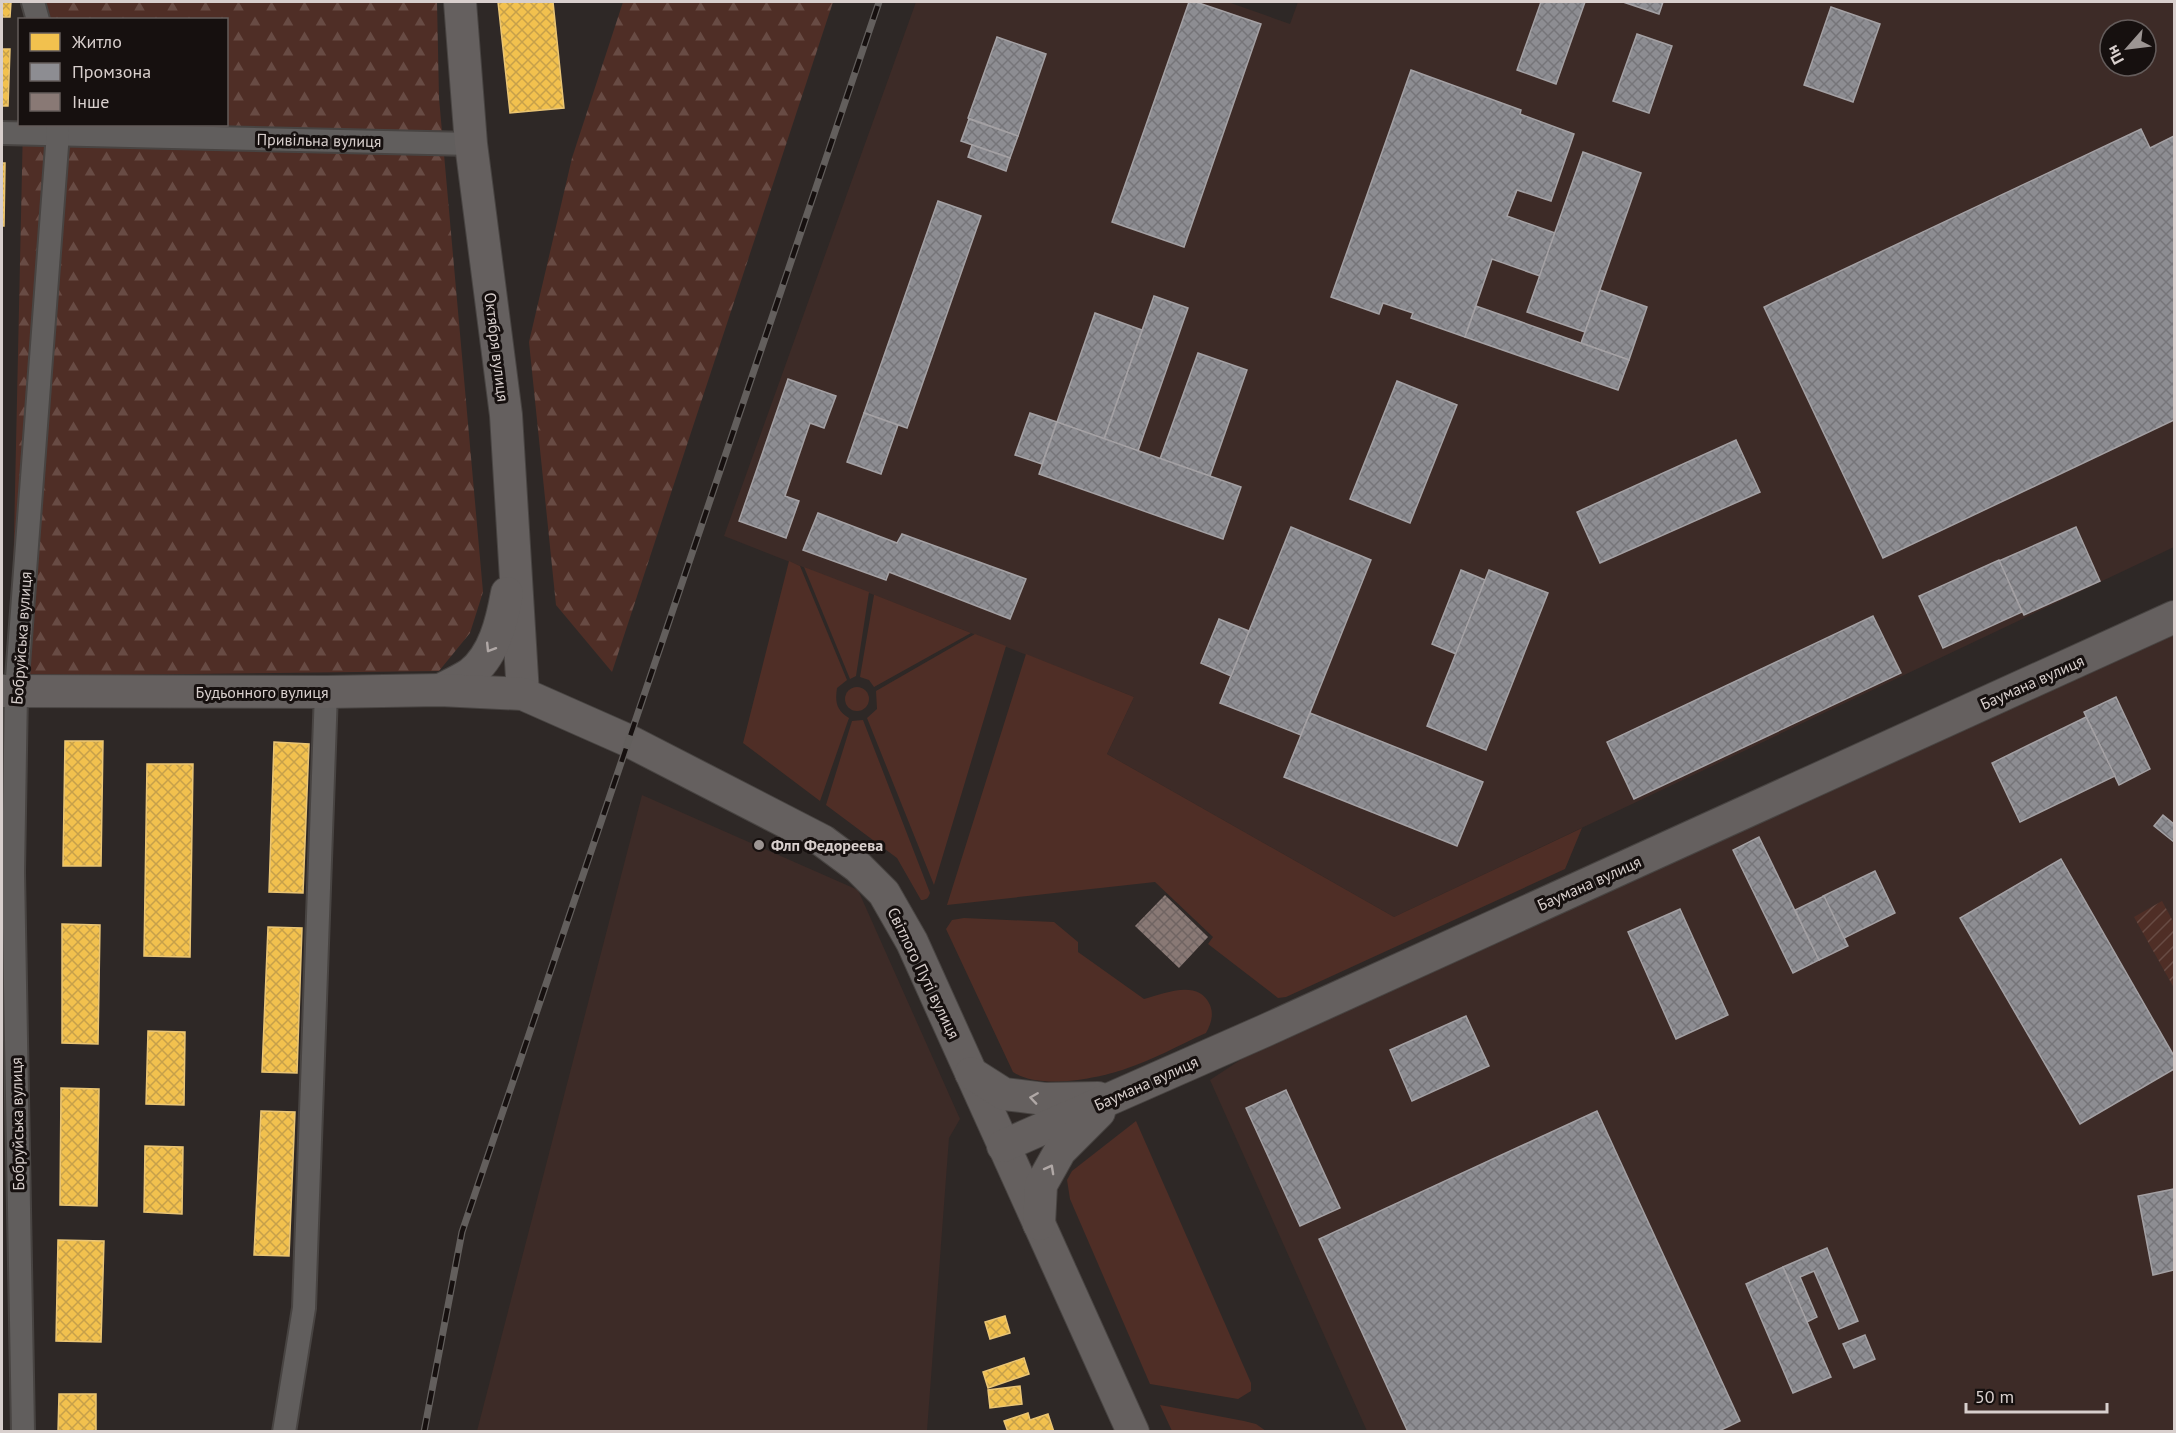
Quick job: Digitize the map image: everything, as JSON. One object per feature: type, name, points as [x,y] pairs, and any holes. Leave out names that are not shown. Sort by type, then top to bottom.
[{"type":"main road","name":"Октября вулиця","points":[[460,2],[471,144],[506,415],[523,694]]},
{"type":"main road","points":[[440,690],[471,673],[493,646],[503,616],[514,551]]},
{"type":"main road","name":"Баумана вулиця","points":[[1004,1146],[2175,617]]},
{"type":"main road","name":"Будьонного вулиця","points":[[9,691],[440,690],[523,694]]},
{"type":"main road","name":"Світлого Путі вулиця","points":[[523,694],[638,746],[823,841],[858,867],[884,893],[912,942],[1133,1431]]},
{"type":"main road","points":[[971,1073],[1004,1094],[1045,1100],[1113,1098]]},
{"type":"main road","points":[[1039,1225],[1041,1185],[1060,1151],[1113,1098]]},
{"type":"street","points":[[33,2],[37,18]]},
{"type":"street","name":"Привільна вулиця","points":[[2,133],[58,129],[471,144]]},
{"type":"street","name":"Бобруйська вулиця","points":[[23,1431],[9,691],[58,129]]},
{"type":"street","points":[[284,1431],[304,1308],[327,692]]},
{"type":"shaded area","points":[[916,2],[1228,2],[1290,24],[1298,2],[2174,2],[2174,547],[1394,917],[1107,754],[1134,697],[724,536]]},
{"type":"shaded area","points":[[2174,630],[2174,1431],[1367,1431],[1210,1080],[1269,1041]]},
{"type":"shaded area","points":[[642,795],[858,890],[960,1119],[949,1138],[927,1431],[477,1431]]},
{"type":"green space","points":[[26,2],[437,2],[439,98],[483,592],[470,633],[439,671],[11,676],[23,126],[228,126],[228,18],[26,18]]},
{"type":"green space","points":[[623,2],[833,2],[612,672],[556,605],[529,342],[572,158]]},
{"type":"green space","points":[[789,561],[800,566],[847,680],[837,688],[836,697],[839,709],[849,718],[820,801],[743,743]]},
{"type":"green space","points":[[804,567],[869,592],[856,676],[850,679]]},
{"type":"green space","points":[[874,595],[971,633],[874,687],[869,680],[860,677]]},
{"type":"green space","points":[[975,634],[1006,646],[934,885],[867,718],[877,709],[876,691]]},
{"type":"green space","points":[[1026,654],[1134,697],[1107,754],[1394,917],[1582,828],[1565,869],[1286,997],[1278,998],[1208,944],[1213,937],[1155,882],[947,905]]},
{"type":"green space","points":[[857,687],[866,690],[869,699],[866,708],[857,711],[848,708],[845,699],[848,690]]},
{"type":"green space","points":[[863,720],[930,893],[925,900],[921,900],[897,858],[826,805],[852,721]]},
{"type":"green space","points":[[2162,901],[2174,923],[2174,988],[2134,917]]},
{"type":"green space","points":[[964,918],[1054,922],[1078,942],[1078,952],[1144,999],[1180,990],[1197,992],[1205,997],[1210,1005],[1212,1016],[1206,1033],[1146,1061],[1113,1073],[1084,1079],[1037,1081],[1013,1072],[946,929],[952,920]]},
{"type":"green space","points":[[1136,1121],[1251,1383],[1251,1391],[1238,1399],[1150,1384],[1070,1199],[1067,1180],[1072,1171]]},
{"type":"green space","points":[[1160,1405],[1244,1421],[1256,1424],[1266,1431],[1172,1431]]},
{"type":"building: Житло","points":[[2,2],[11,2],[10,17],[2,17]]},
{"type":"building: Житло","points":[[498,2],[553,2],[564,108],[510,113]]},
{"type":"building: Житло","points":[[2,49],[10,49],[8,106],[2,106]]},
{"type":"building: Житло","points":[[2,163],[5,163],[4,226],[2,226]]},
{"type":"building: Житло","points":[[65,741],[103,741],[101,866],[63,866]]},
{"type":"building: Житло","points":[[274,742],[309,744],[303,893],[269,892]]},
{"type":"building: Житло","points":[[147,764],[193,764],[190,957],[144,956]]},
{"type":"building: Житло","points":[[62,924],[100,925],[98,1044],[62,1043]]},
{"type":"building: Житло","points":[[268,927],[302,928],[297,1073],[262,1072]]},
{"type":"building: Житло","points":[[148,1031],[185,1032],[184,1105],[146,1104]]},
{"type":"building: Житло","points":[[61,1088],[99,1089],[97,1206],[60,1205]]},
{"type":"building: Житло","points":[[261,1111],[295,1112],[289,1256],[254,1255]]},
{"type":"building: Житло","points":[[145,1146],[183,1147],[182,1214],[144,1212]]},
{"type":"building: Житло","points":[[58,1240],[104,1241],[101,1342],[56,1341]]},
{"type":"building: Житло","points":[[1005,1316],[1010,1333],[990,1339],[985,1322]]},
{"type":"building: Житло","points":[[1024,1358],[1029,1374],[988,1388],[983,1372]]},
{"type":"building: Житло","points":[[1020,1386],[1022,1404],[990,1408],[988,1390]]},
{"type":"building: Житло","points":[[59,1394],[96,1394],[96,1432],[58,1432]]},
{"type":"building: Житло","points":[[1028,1413],[1030,1420],[1048,1414],[1054,1432],[1008,1432],[1004,1421]]},
{"type":"building: Промзона","points":[[1189,2],[1196,2],[1261,24],[1184,247],[1112,222]]},
{"type":"building: Промзона","points":[[1541,2],[1585,2],[1556,84],[1517,70]]},
{"type":"building: Промзона","points":[[1623,2],[1663,2],[1659,14]]},
{"type":"building: Промзона","points":[[1831,7],[1880,24],[1853,102],[1804,85]]},
{"type":"building: Промзона","points":[[1637,34],[1672,46],[1649,113],[1613,101]]},
{"type":"building: Промзона","points":[[997,37],[1046,54],[1018,136],[968,118]]},
{"type":"building: Промзона","points":[[1411,70],[1521,110],[1520,114],[1574,134],[1551,201],[1517,190],[1507,216],[1555,233],[1540,276],[1492,259],[1465,337],[1411,318],[1413,313],[1383,303],[1379,314],[1331,297]]},
{"type":"building: Промзона","points":[[969,119],[1018,136],[1010,158],[961,141]]},
{"type":"building: Промзона","points":[[2141,129],[2150,148],[2174,136],[2174,420],[1883,558],[1764,307]]},
{"type":"building: Промзона","points":[[972,145],[1010,158],[1006,171],[968,157]]},
{"type":"building: Промзона","points":[[1583,152],[1641,173],[1585,332],[1527,312]]},
{"type":"building: Промзона","points":[[938,201],[981,216],[907,428],[864,413]]},
{"type":"building: Промзона","points":[[1600,290],[1647,307],[1629,360],[1581,343]]},
{"type":"building: Промзона","points":[[1154,296],[1188,308],[1138,451],[1104,439]]},
{"type":"building: Промзона","points":[[1476,306],[1629,360],[1618,390],[1465,337]]},
{"type":"building: Промзона","points":[[1095,313],[1142,330],[1104,439],[1057,422]]},
{"type":"building: Промзона","points":[[1198,353],[1247,370],[1210,476],[1160,459]]},
{"type":"building: Промзона","points":[[788,379],[836,396],[824,428],[810,423],[785,496],[799,501],[786,538],[739,521]]},
{"type":"building: Промзона","points":[[1397,381],[1457,405],[1410,523],[1350,499]]},
{"type":"building: Промзона","points":[[864,413],[898,425],[881,474],[847,462]]},
{"type":"building: Промзона","points":[[1030,413],[1057,422],[1042,464],[1015,455]]},
{"type":"building: Промзона","points":[[1057,422],[1241,487],[1223,539],[1039,474]]},
{"type":"building: Промзона","points":[[1736,440],[1760,492],[1600,563],[1577,512]]},
{"type":"building: Промзона","points":[[818,513],[897,543],[902,534],[1026,579],[1010,619],[889,572],[886,580],[803,550]]},
{"type":"building: Промзона","points":[[1291,527],[1371,560],[1301,735],[1220,703]]},
{"type":"building: Промзона","points":[[2076,527],[2100,581],[2024,615],[1999,561]]},
{"type":"building: Промзона","points":[[1999,560],[2022,612],[1943,648],[1919,596]]},
{"type":"building: Промзона","points":[[1461,570],[1485,580],[1456,654],[1432,644]]},
{"type":"building: Промзона","points":[[1489,570],[1548,593],[1486,750],[1427,726]]},
{"type":"building: Промзона","points":[[1873,616],[1901,673],[1634,799],[1607,742]]},
{"type":"building: Промзона","points":[[1219,619],[1249,631],[1231,676],[1201,663]]},
{"type":"building: Промзона","points":[[2116,697],[2150,769],[2119,785],[2084,712]]},
{"type":"building: Промзона","points":[[1310,713],[1483,782],[1457,846],[1284,777]]},
{"type":"building: Промзона","points":[[2086,717],[2115,776],[2020,822],[1992,763]]},
{"type":"building: Промзона","points":[[2163,815],[2174,824],[2174,842],[2154,826]]},
{"type":"building: Промзона","points":[[1759,837],[1819,960],[1793,973],[1733,850]]},
{"type":"building: Промзона","points":[[2061,859],[2174,1056],[2174,1069],[2080,1124],[1960,918]]},
{"type":"building: Промзона","points":[[1875,871],[1895,913],[1844,938],[1823,896]]},
{"type":"building: Промзона","points":[[1824,896],[1848,946],[1819,960],[1795,910]]},
{"type":"building: Промзона","points":[[1680,909],[1728,1015],[1676,1039],[1628,932]]},
{"type":"building: Промзона","points":[[1466,1016],[1489,1066],[1412,1101],[1390,1050]]},
{"type":"building: Промзона","points":[[1286,1090],[1340,1208],[1300,1226],[1246,1108]]},
{"type":"building: Промзона","points":[[1597,1111],[1740,1421],[1717,1432],[1408,1432],[1319,1239]]},
{"type":"building: Промзона","points":[[2174,1189],[2174,1270],[2153,1275],[2138,1196]]},
{"type":"building: Промзона","points":[[1827,1248],[1858,1321],[1839,1329],[1814,1271],[1800,1277],[1817,1317],[1807,1322],[1783,1267]]},
{"type":"building: Промзона","points":[[1783,1267],[1831,1377],[1793,1393],[1746,1284]]},
{"type":"building: Промзона","points":[[1865,1335],[1875,1359],[1854,1368],[1843,1344]]},
{"type":"building: Інше","points":[[1165,895],[1208,937],[1179,968],[1135,926]]},
{"type":"railway","points":[[424,1432],[462,1232],[879,2]]},
{"type":"place","name":"Флп Федореева","points":[[759,845]]}]
